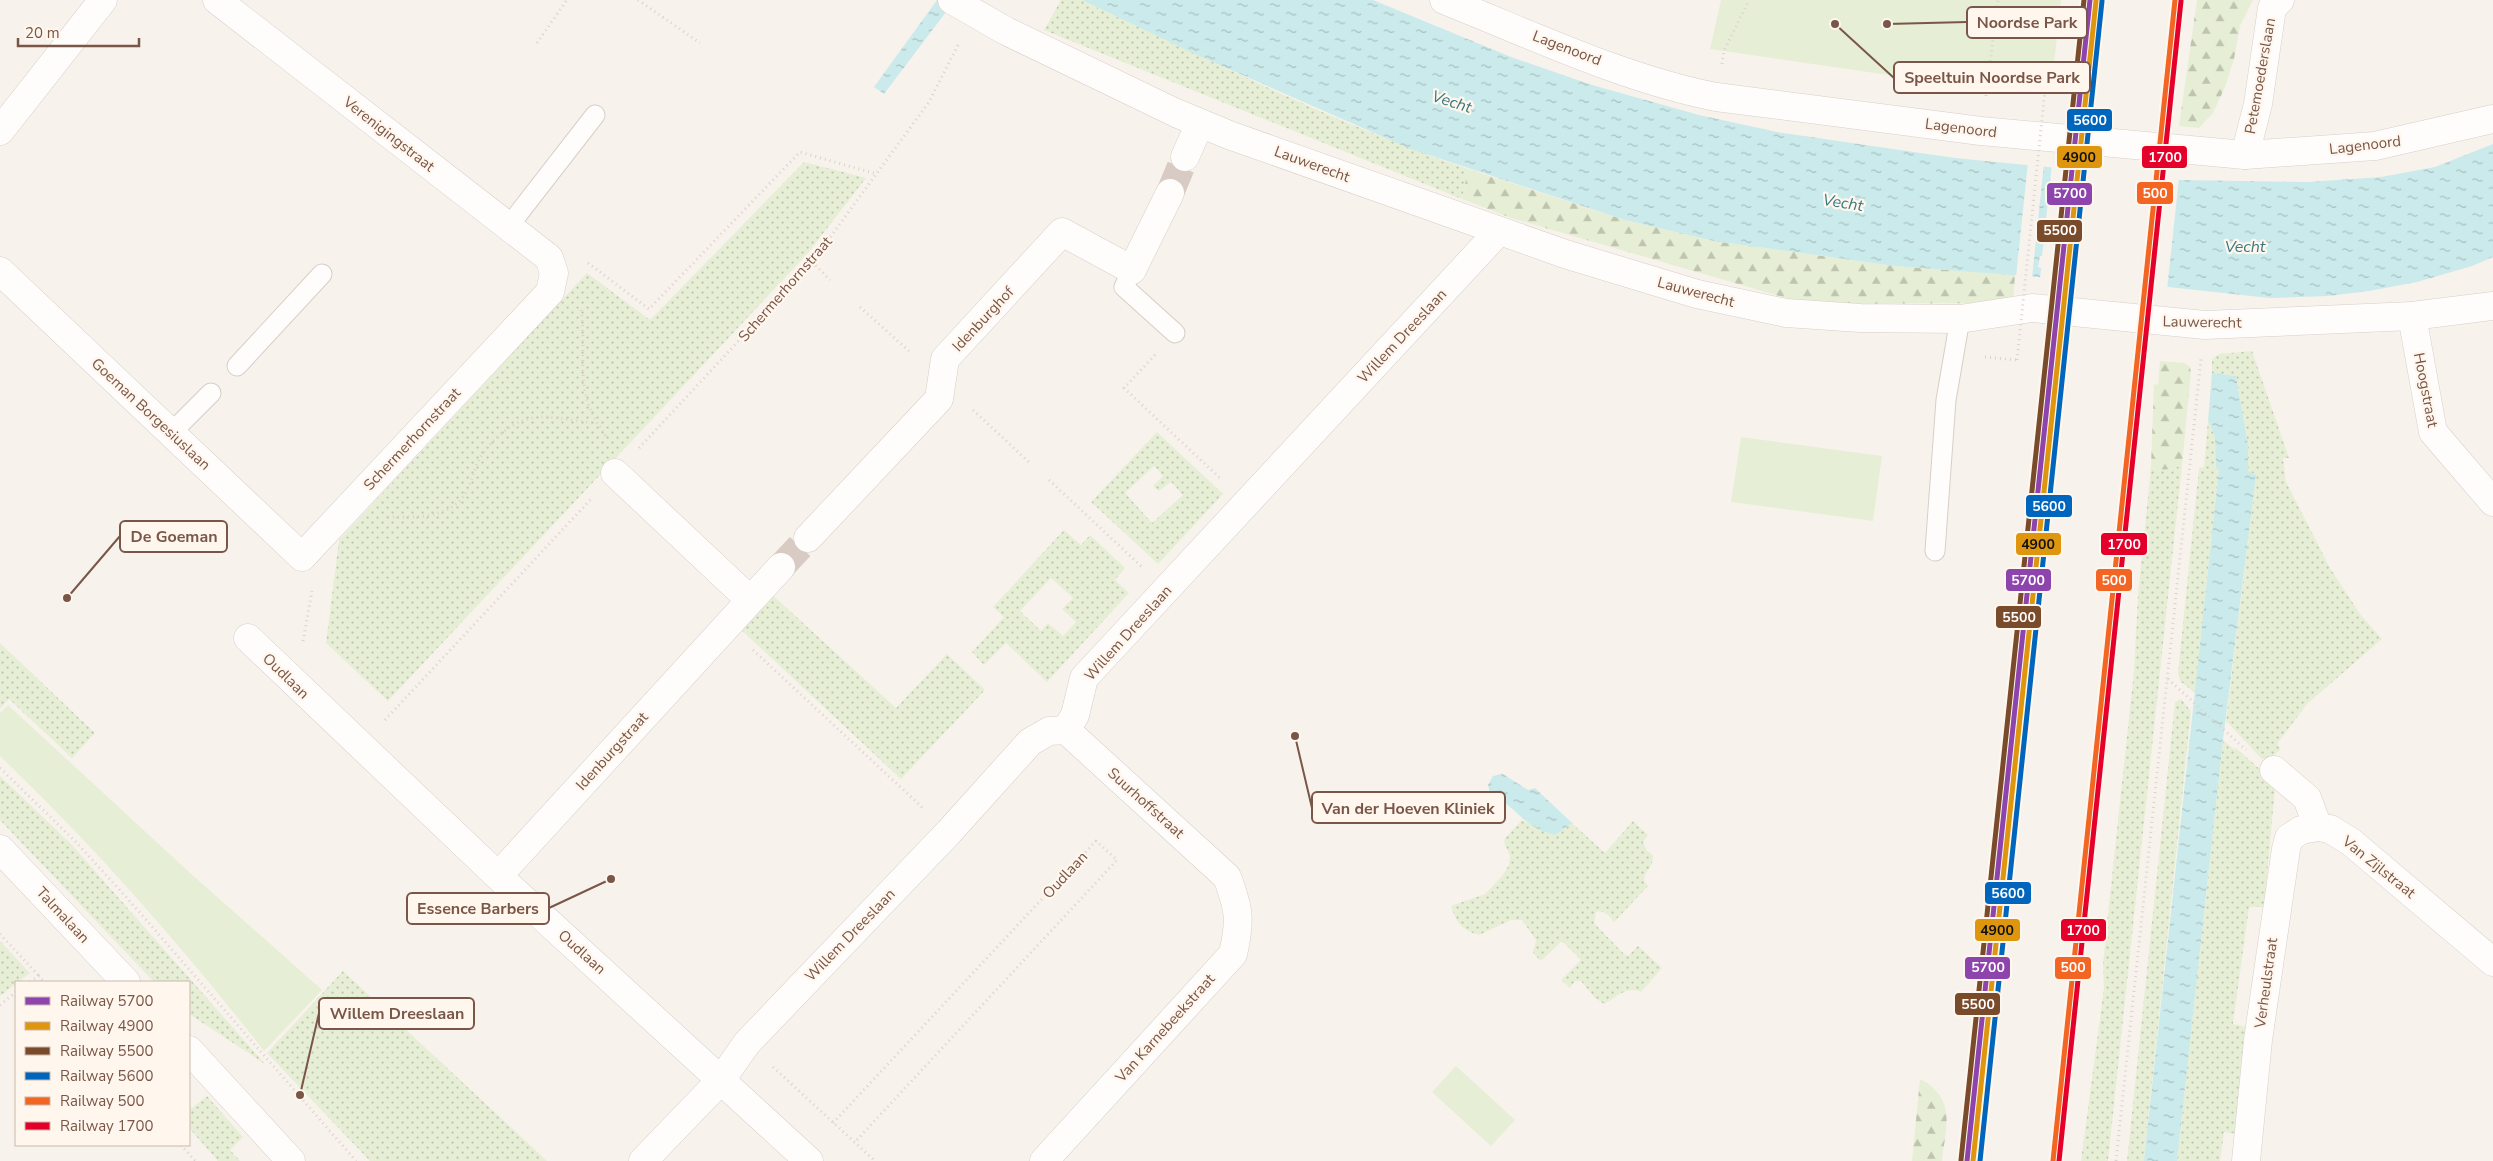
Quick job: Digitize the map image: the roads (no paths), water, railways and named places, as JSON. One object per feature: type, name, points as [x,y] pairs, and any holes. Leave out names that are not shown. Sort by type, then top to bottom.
[{"type":"street","points":[[0,130],[103,0]]},
{"type":"street","name":"Verenigingstraat","points":[[217,0],[549,258],[554,273]]},
{"type":"street","name":"Lagenoord","points":[[1444,0],[1595,60],[1682,90],[1716,97],[1981,131],[2245,155],[2375,146],[2493,119]]},
{"type":"street","name":"Petemoederslaan","points":[[2245,155],[2258,104],[2272,8],[2280,0]]},
{"type":"street","name":"Lauwerecht","points":[[956,3],[1006,31],[1200,123],[1499,231],[1697,294],[1786,314],[1860,318],[1960,319],[2032,308],[2205,325],[2412,316],[2493,306]]},
{"type":"street","points":[[1185,157],[1200,123]]},
{"type":"street","points":[[1132,270],[1170,193]]},
{"type":"street","name":"Willem Dreeslaan","points":[[643,1161],[721,1080],[747,1043],[949,832],[1030,742],[1049,731],[1066,730],[1075,715],[1084,678],[1499,231]]},
{"type":"street","name":"Idenburghof","points":[[808,538],[939,399],[945,359],[1062,232],[1132,270]]},
{"type":"street","name":"Goeman Borgesiuslaan","points":[[0,271],[302,557]]},
{"type":"street","name":"Schermerhornstraat","points":[[302,557],[550,292],[554,273]]},
{"type":"street","name":"Hoogstraat","points":[[2412,316],[2433,432],[2493,502]]},
{"type":"street","points":[[622,465],[750,600],[781,567]]},
{"type":"street","name":"Idenburgstraat","points":[[498,876],[750,600]]},
{"type":"street","name":"Oudlaan","points":[[248,638],[498,876],[809,1161]]},
{"type":"street","name":"Suurhoffstraat","points":[[1066,730],[1227,877]]},
{"type":"street","points":[[2274,770],[2307,798],[2318,827]]},
{"type":"street","name":"Van Zijlstraat","points":[[2318,827],[2330,829],[2351,842],[2493,962]]},
{"type":"street","name":"Verheulstraat","points":[[2246,1161],[2258,1040],[2286,849],[2289,838],[2301,830],[2318,827]]},
{"type":"street","name":"Talmalaan","points":[[0,849],[125,981]]},
{"type":"street","name":"Van Karnebeekstraat","points":[[1044,1161],[1233,954],[1238,931],[1238,908],[1227,877]]},
{"type":"street","points":[[190,1051],[291,1161]]},
{"type":"lane","points":[[508,227],[595,115]]},
{"type":"lane","points":[[1132,270],[1124,287],[1175,333]]},
{"type":"lane","points":[[237,366],[322,274]]},
{"type":"lane","points":[[1935,551],[1946,400],[1960,319]]},
{"type":"lane","points":[[171,433],[211,393]]},
{"type":"water","points":[[937,0],[955,0],[884,94],[874,87]]},
{"type":"water","name":"Vecht","points":[[1082,0],[1373,0],[1511,57],[1592,85],[1699,115],[1777,132],[1955,158],[2179,180],[2308,182],[2381,177],[2435,167],[2493,144],[2493,257],[2472,266],[2417,282],[2369,291],[2328,296],[2270,298],[2168,287],[1895,266],[1714,241],[1625,220],[1408,148],[1197,55]]},
{"type":"water","points":[[2212,373],[2236,376],[2248,445],[2248,471],[2256,475],[2223,740],[2177,1161],[2144,1161],[2219,469],[2216,468],[2215,437],[2208,420]]},
{"type":"water","points":[[1503,774],[1528,790],[1535,788],[1572,823],[1555,835],[1527,822],[1507,804],[1490,794],[1488,785],[1493,776]]},
{"type":"tunnel","points":[[1170,193],[1185,157]]},
{"type":"tunnel","points":[[781,567],[808,538]]},
{"type":"rail line","name":"5500","points":[[1961,1160],[2084,0]]},
{"type":"rail line","name":"5700","points":[[1967,1161],[2090,0]]},
{"type":"rail line","name":"500","points":[[2053,1161],[2175,0]]},
{"type":"rail line","name":"4900","points":[[1973,1161],[2096,1]]},
{"type":"rail line","name":"5600","points":[[1980,1161],[2102,1]]},
{"type":"rail line","name":"1700","points":[[2059,1161],[2181,1]]},
{"type":"place","name":"Speeltuin Noordse Park","points":[[1835,24]]},
{"type":"place","name":"Noordse Park","points":[[1887,24]]},
{"type":"place","name":"De Goeman","points":[[67,598]]},
{"type":"place","name":"Van der Hoeven Kliniek","points":[[1295,736]]},
{"type":"place","name":"Essence Barbers","points":[[611,879]]},
{"type":"place","name":"Willem Dreeslaan","points":[[300,1095]]}]
